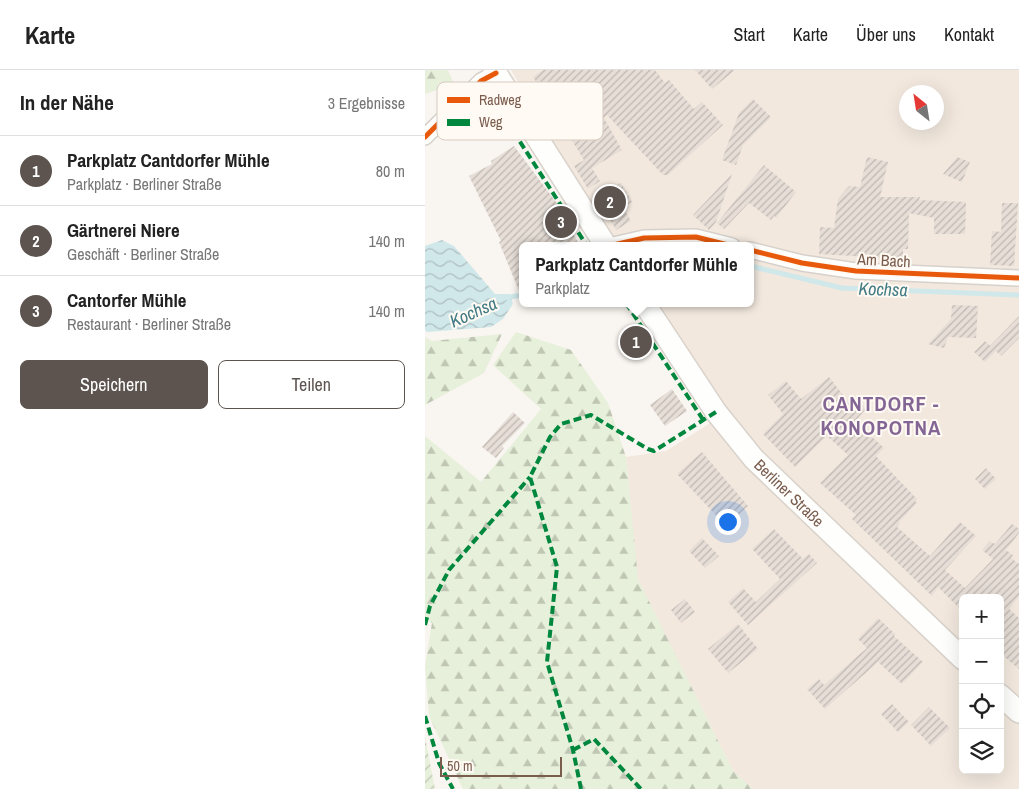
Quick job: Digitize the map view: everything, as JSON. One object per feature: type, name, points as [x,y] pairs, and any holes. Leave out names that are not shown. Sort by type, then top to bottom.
[{"type":"main road","points":[[539,140],[604,242]]},
{"type":"main road","name":"Berliner Straße","points":[[647,307],[716,412],[754,459],[959,655]]},
{"type":"main road","points":[[1004,698],[1019,712]]},
{"type":"street","points":[[480,82],[495,72]]},
{"type":"street","points":[[425,137],[437,125]]},
{"type":"street","points":[[626,242],[644,238],[696,237],[716,242]]},
{"type":"street","name":"Am Bach","points":[[754,251],[802,263],[855,271],[1019,278]]},
{"type":"shaded area","points":[[511,70],[1019,70],[1019,789],[752,789],[733,771],[637,579],[626,457],[666,451],[726,413],[655,307],[754,307],[754,242],[612,242],[552,140],[603,140],[603,82],[518,82]]},
{"type":"green space","points":[[425,70],[448,70],[453,82],[437,82],[437,90],[425,94]]},
{"type":"green space","points":[[516,332],[571,350],[608,403],[626,457],[638,579],[733,771],[753,789],[463,789],[429,716],[425,666],[432,623],[425,617],[425,436],[481,482],[541,409],[493,365]]},
{"type":"green space","points":[[502,334],[484,373],[425,405],[425,337],[432,341]]},
{"type":"green space","points":[[425,737],[435,789],[425,789]]},
{"type":"water","points":[[442,240],[454,246],[495,294],[510,294],[513,304],[503,319],[491,327],[427,332],[425,330],[425,246]]},
{"type":"building","points":[[543,70],[655,70],[665,83],[669,80],[694,109],[702,102],[723,125],[668,175],[663,175],[607,115],[604,118],[622,150],[592,168],[600,181],[588,189],[574,166],[584,160],[572,140],[603,140],[603,82],[536,82],[533,77]]},
{"type":"building","points":[[695,70],[735,70],[712,89]]},
{"type":"building","points":[[753,99],[771,117],[743,145],[736,165],[722,160],[739,113]]},
{"type":"building","points":[[514,146],[556,202],[578,242],[519,242],[519,291],[499,242],[501,241],[469,176],[492,164],[491,161]]},
{"type":"building","points":[[867,157],[888,162],[880,197],[920,197],[919,200],[966,202],[965,234],[934,234],[934,218],[909,213],[908,249],[903,249],[903,259],[819,254],[820,227],[834,228],[838,199],[849,186],[860,187]]},
{"type":"building","points":[[957,157],[970,162],[962,182],[943,174]]},
{"type":"building","points":[[764,165],[796,192],[776,218],[774,216],[771,220],[749,203],[724,229],[717,223]]},
{"type":"building","points":[[732,174],[716,222],[709,230],[693,215]]},
{"type":"building","points":[[621,183],[632,202],[623,207],[631,221],[616,230],[597,196]]},
{"type":"building","points":[[1002,203],[1018,203],[1014,266],[990,265],[992,231],[1001,232]]},
{"type":"building","points":[[952,305],[978,306],[976,338],[948,337],[944,348],[928,344],[951,319]]},
{"type":"building","points":[[1019,316],[1019,338],[1001,356],[996,351],[985,362],[974,352],[985,341],[990,346]]},
{"type":"building","points":[[829,377],[850,404],[855,398],[866,409],[855,421],[884,448],[876,456],[917,499],[915,501],[917,503],[899,522],[897,527],[930,556],[960,522],[976,536],[945,570],[965,588],[993,559],[982,550],[990,541],[995,544],[1012,524],[1019,529],[1019,533],[1006,550],[1013,555],[1011,558],[1019,564],[1019,596],[1009,609],[1019,618],[1019,669],[1004,656],[1004,594],[959,594],[959,608],[938,587],[932,596],[852,519],[856,515],[820,483],[848,455],[827,436],[795,467],[763,434],[783,414],[768,395],[786,381],[801,399]]},
{"type":"building","points":[[672,389],[687,411],[665,426],[650,405]]},
{"type":"building","points":[[513,412],[525,423],[502,446],[504,448],[496,458],[482,447]]},
{"type":"building","points":[[702,452],[748,506],[726,526],[677,474]]},
{"type":"building","points":[[986,468],[996,479],[985,489],[975,479]]},
{"type":"building","points":[[774,529],[803,559],[809,554],[817,563],[748,625],[728,602],[743,588],[756,602],[780,579],[752,549]]},
{"type":"building","points":[[702,538],[719,556],[705,568],[689,551]]},
{"type":"building","points":[[685,599],[695,612],[681,623],[671,610]]},
{"type":"building","points":[[878,618],[895,634],[894,636],[923,662],[902,684],[878,662],[825,709],[807,689],[819,679],[824,685],[867,648],[858,639]]},
{"type":"building","points":[[738,624],[758,649],[728,673],[708,649]]},
{"type":"building","points":[[892,704],[909,722],[898,732],[881,714]]},
{"type":"building","points":[[929,707],[950,728],[931,746],[911,725]]},
{"type":"waterway","name":"Kochsa","points":[[754,267],[842,288],[1019,295]]},
{"type":"waterway","name":"Kochsa","points":[[505,298],[519,296]]},
{"type":"marked path","points":[[519,140],[584,242]]},
{"type":"marked path","points":[[629,307],[704,421]]},
{"type":"marked path","points":[[581,789],[573,750],[547,662],[557,567],[530,477],[550,437],[561,424],[591,415],[654,451],[716,412]]},
{"type":"marked path","points":[[425,625],[430,606],[449,570],[530,477]]},
{"type":"marked path","points":[[425,716],[439,763],[453,789]]},
{"type":"marked path","points":[[573,750],[594,739],[641,789]]},
{"type":"cycle path","points":[[480,82],[496,73]]},
{"type":"cycle path","points":[[425,137],[437,125]]},
{"type":"cycle path","points":[[626,242],[644,238],[696,237],[716,242]]},
{"type":"cycle path","points":[[754,251],[802,263],[856,271],[1019,278]]},
{"type":"place","name":"Gärtnerei Niere","points":[[610,202]]},
{"type":"place","name":"Cantorfer Mühle","points":[[561,222]]},
{"type":"place","name":"Parkplatz Cantdorfer Mühle","points":[[636,342]]},
{"type":"district","name":"CANTDORF - KONOPOTNA","points":[[881,415]]}]
